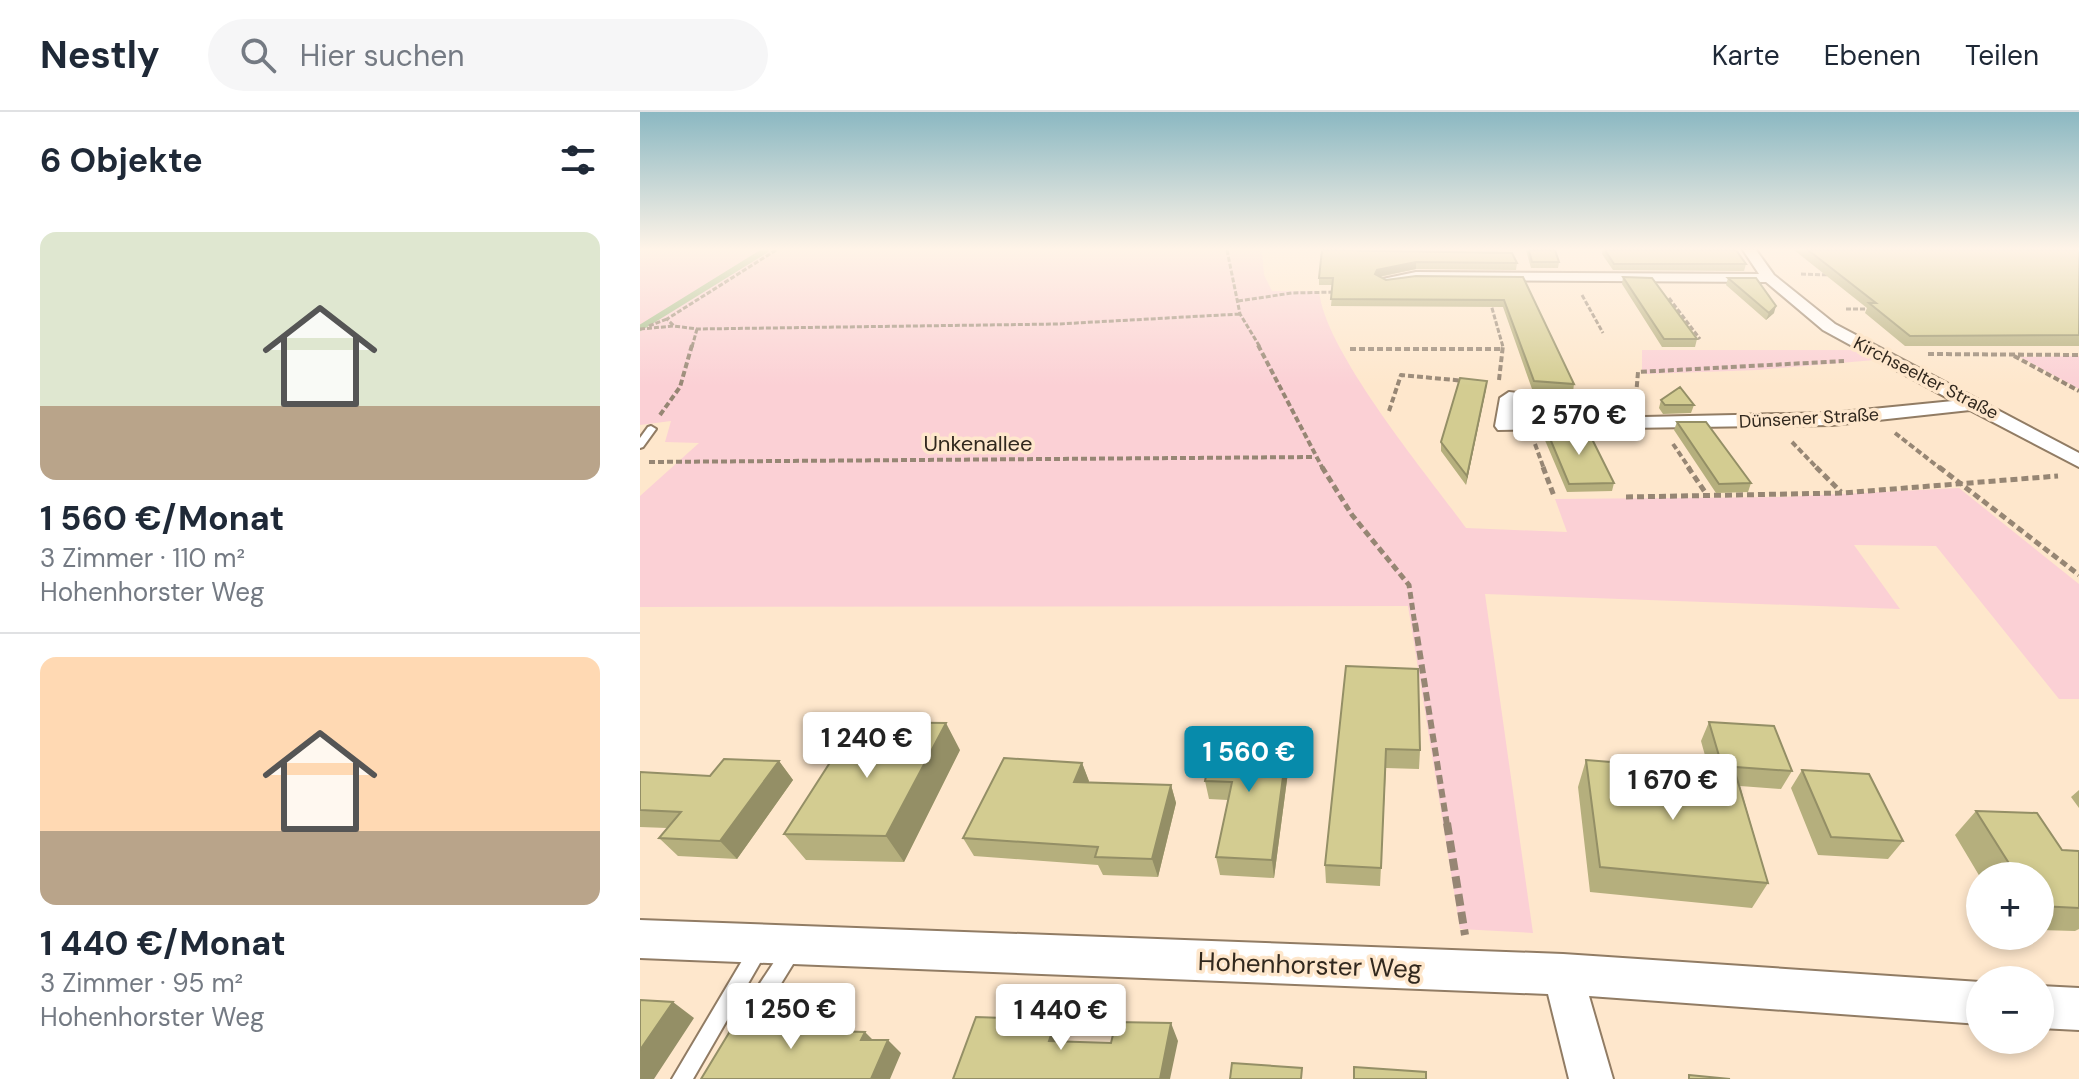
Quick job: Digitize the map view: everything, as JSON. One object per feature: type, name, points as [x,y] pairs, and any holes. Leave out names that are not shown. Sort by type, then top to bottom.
[{"type":"street","name":"Kirchseelter Straße","points":[[1789,295],[1804,309],[1883,356],[2079,461]]},
{"type":"street","points":[[1528,426],[1505,426],[1509,398],[1621,411],[1650,423]]},
{"type":"street","name":"Dünsener Straße","points":[[1528,426],[1872,416],[1977,404]]},
{"type":"street","name":"Hohenhorster Weg","points":[[640,939],[1563,974],[1966,1002]]},
{"type":"street","points":[[1563,974],[1591,1079]]},
{"type":"street","points":[[2054,1008],[2079,1009]]},
{"type":"lane","points":[[640,445],[651,429]]},
{"type":"lane","points":[[736,1039],[779,944]]},
{"type":"lane","points":[[682,1079],[779,944]]},
{"type":"path","points":[[642,328],[667,319],[705,295]]},
{"type":"path","points":[[1237,295],[1240,314],[1276,374],[1316,457],[1352,515],[1409,585],[1471,971]]},
{"type":"path","points":[[1238,301],[1278,295]]},
{"type":"path","points":[[1488,295],[1503,349],[1498,389],[1509,398]]},
{"type":"path","points":[[1582,295],[1603,333]]},
{"type":"path","points":[[1667,295],[1700,339]]},
{"type":"path","points":[[1804,309],[1878,309]]},
{"type":"path","points":[[642,328],[1058,324],[1240,314]]},
{"type":"path","points":[[667,319],[674,326]]},
{"type":"path","points":[[651,429],[680,387],[697,329]]},
{"type":"path","points":[[1350,349],[1503,349]]},
{"type":"path","points":[[2013,355],[2079,391]]},
{"type":"path","points":[[1621,411],[1636,401],[1638,372],[1761,368],[1883,356],[2079,355]]},
{"type":"path","points":[[1389,411],[1401,375],[1471,381]]},
{"type":"path","points":[[1872,416],[2077,572]]},
{"type":"path","points":[[1771,420],[1842,493]]},
{"type":"path","points":[[1650,423],[1708,496]]},
{"type":"path","points":[[1528,426],[1554,496]]},
{"type":"path","name":"Unkenallee","points":[[640,462],[1316,457]]},
{"type":"path","points":[[1626,497],[1842,493],[2064,475]]},
{"type":"shaded area","points":[[640,295],[1320,295],[1325,316],[1358,379],[1466,528],[1567,532],[1555,499],[1782,497],[1959,488],[2079,584],[2079,699],[2059,699],[1936,546],[1854,545],[1900,609],[1485,594],[1533,933],[1460,929],[1408,606],[640,607],[640,496],[699,443],[665,442],[671,421],[640,425]]},
{"type":"shaded area","points":[[1642,350],[1854,350],[1875,360],[1758,370],[1646,374],[1642,370]]},
{"type":"shaded area","points":[[2079,356],[2079,389],[2020,357]]},
{"type":"shaded area","points":[[1516,404],[1604,413],[1611,417],[1516,420]]},
{"type":"building","points":[[1331,295],[1532,295],[1574,384],[1534,381],[1504,300],[1331,299]]},
{"type":"building","points":[[1635,295],[1665,295],[1697,339],[1664,339]]},
{"type":"building","points":[[1748,295],[1768,295],[1776,306],[1769,313]]},
{"type":"building","points":[[1866,295],[2079,295],[2079,335],[1910,336],[1869,303],[1876,303]]},
{"type":"building","points":[[1460,378],[1487,381],[1467,476],[1441,442]]},
{"type":"building","points":[[1680,387],[1694,405],[1665,405],[1661,400]]},
{"type":"building","points":[[1677,422],[1706,422],[1751,483],[1719,484]]},
{"type":"building","points":[[1546,429],[1587,429],[1614,483],[1569,484]]},
{"type":"building","points":[[1346,666],[1418,669],[1420,750],[1386,749],[1381,868],[1325,865]]},
{"type":"building","points":[[856,722],[946,723],[886,836],[784,834]]},
{"type":"building","points":[[1709,722],[1774,726],[1792,771],[1722,766]]},
{"type":"building","points":[[1214,737],[1288,739],[1272,860],[1216,857],[1232,782],[1205,781]]},
{"type":"building","points":[[1004,758],[1082,763],[1074,782],[1171,785],[1152,859],[1095,857],[1098,847],[963,838]]},
{"type":"building","points":[[724,759],[779,761],[720,841],[659,838],[681,812],[640,810],[640,772],[710,776]]},
{"type":"building","points":[[1586,760],[1735,772],[1768,883],[1600,867]]},
{"type":"building","points":[[1802,770],[1869,774],[1903,841],[1831,837]]},
{"type":"building","points":[[1976,811],[2037,813],[2062,850],[2079,851],[2079,908],[2054,907],[2054,862],[2008,862]]},
{"type":"building","points":[[640,1000],[673,1002],[640,1050]]},
{"type":"building","points":[[744,1008],[797,1010],[786,1030],[865,1032],[861,1040],[888,1040],[871,1079],[701,1079]]},
{"type":"building","points":[[976,1017],[1056,1020],[1049,1041],[1111,1043],[1116,1022],[1171,1023],[1160,1079],[953,1079]]},
{"type":"building","points":[[1232,1063],[1302,1068],[1301,1079],[1230,1079]]},
{"type":"building","points":[[1354,1067],[1426,1072],[1426,1079],[1354,1079]]},
{"type":"building","points":[[1689,1075],[1730,1079],[1689,1079]]},
{"type":"waterway","points":[[640,328],[693,295]]}]
